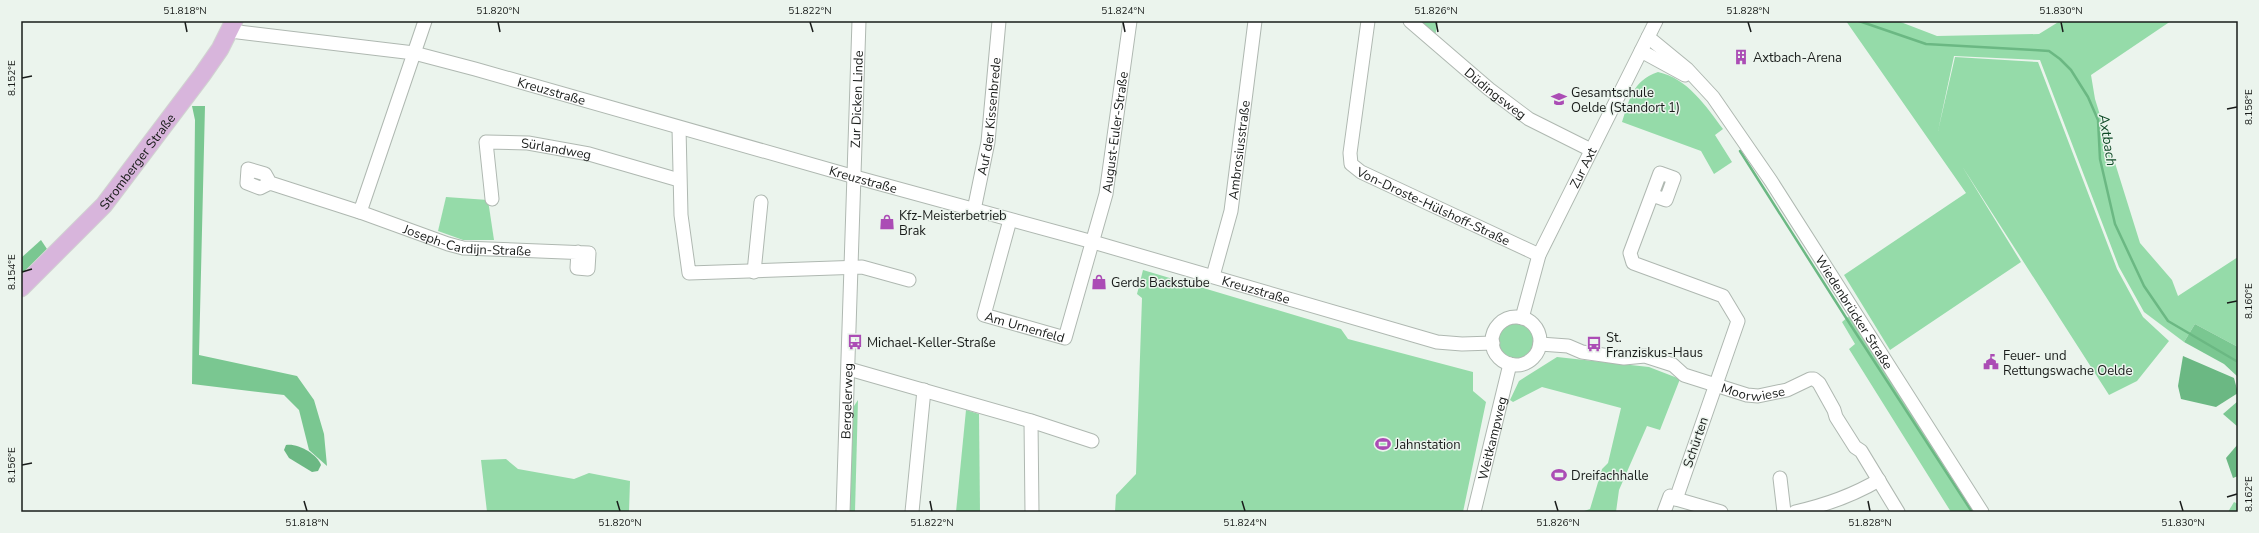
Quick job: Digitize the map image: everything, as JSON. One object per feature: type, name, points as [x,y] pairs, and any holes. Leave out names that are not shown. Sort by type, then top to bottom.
[{"type":"main road","name":"Stromberger Straße","points":[[21,288],[104,205],[184,101],[220,49],[232,26]]},
{"type":"street","points":[[360,212],[425,21]]},
{"type":"street","name":"Zur Dicken Linde","points":[[855,177],[859,21]]},
{"type":"street","name":"Auf der Kissenbrede","points":[[974,210],[988,142],[999,21]]},
{"type":"street","name":"August-Euler-Straße","points":[[1093,242],[1106,194],[1130,21]]},
{"type":"street","name":"Ambrosiusstraße","points":[[1213,276],[1231,210],[1255,21]]},
{"type":"street","name":"Von-Droste-Hülshoff-Straße","points":[[1368,21],[1350,152],[1351,164],[1361,172],[1539,255]]},
{"type":"street","name":"Düdingsweg","points":[[1410,21],[1489,89],[1529,119],[1591,150]]},
{"type":"street","name":"Zur Axt","points":[[1522,318],[1539,255],[1656,21]]},
{"type":"street","name":"Kreuzstraße","points":[[232,26],[414,53],[855,177],[1093,242],[1437,342],[1462,344],[1493,343]]},
{"type":"street","name":"Wiedenbrücker Straße","points":[[1648,37],[1696,78],[1713,97],[1723,114],[1771,181],[1982,512]]},
{"type":"street","name":"Wiedenbrücker Straße","points":[[1641,51],[1683,73],[1723,114]]},
{"type":"street","points":[[679,128],[681,215],[689,273],[754,272],[862,267],[909,280]]},
{"type":"street","name":"Sürlandweg","points":[[492,198],[486,142],[528,143],[589,154],[679,180]]},
{"type":"street","name":"Bergelerweg","points":[[843,512],[849,369],[850,267],[855,177]]},
{"type":"street","name":"Joseph-Cardijn-Straße","points":[[270,183],[360,212],[463,248],[578,252]]},
{"type":"street","name":"Schürten","points":[[1652,195],[1630,253],[1633,263],[1723,296],[1738,321],[1715,386],[1681,504],[1670,496],[1664,512]]},
{"type":"street","points":[[754,272],[761,202]]},
{"type":"street","name":"Am Urnenfeld","points":[[1010,220],[984,315],[1065,338],[1093,242]]},
{"type":"street","points":[[1522,318],[1529,321],[1538,331],[1540,344],[1533,359],[1526,363],[1510,364],[1498,356],[1493,343],[1495,332],[1503,322],[1509,319],[1522,318]]},
{"type":"street","name":"Moorwiese","points":[[1540,344],[1568,346],[1582,352],[1624,358],[1645,356],[1673,366],[1684,375],[1746,395],[1758,396],[1786,390],[1810,379],[1814,379],[1819,383],[1834,410],[1836,417],[1855,447],[1861,451],[1898,512]]},
{"type":"street","name":"Weitkampweg","points":[[1474,512],[1510,364]]},
{"type":"street","points":[[849,369],[1031,421],[1092,441]]},
{"type":"street","points":[[912,512],[924,390]]},
{"type":"street","points":[[1031,421],[1032,512]]},
{"type":"street","points":[[1780,478],[1784,512]]},
{"type":"street","points":[[1796,512],[1820,509],[1853,495],[1879,480]]},
{"type":"street","points":[[1681,504],[1721,512]]},
{"type":"shaded area","points":[[1417,21],[1438,21],[1435,36]]},
{"type":"shaded area","points":[[1846,21],[1898,21],[1937,36],[2039,34],[2060,21],[2171,21],[2091,75],[2095,99],[2140,243],[2172,280],[2178,296],[2238,257],[2238,347],[2195,324],[2184,342],[2144,312],[2119,267],[2040,60],[1954,56],[1938,131],[1955,57],[2038,62],[2117,269],[2143,317],[2169,341],[2137,381],[2109,395],[1962,166],[2021,262],[1890,350],[1844,275],[1966,193]]},
{"type":"shaded area","points":[[1658,72],[1678,80],[1703,102],[1723,129],[1715,135],[1732,162],[1714,174],[1701,151],[1622,122],[1630,98],[1637,86],[1649,76]]},
{"type":"shaded area","points":[[192,106],[205,106],[199,355],[297,376],[314,400],[324,434],[327,466],[309,450],[299,410],[284,395],[192,384],[195,120]]},
{"type":"shaded area","points":[[446,197],[488,200],[494,240],[463,240],[438,231]]},
{"type":"shaded area","points":[[41,240],[47,249],[21,275],[21,258]]},
{"type":"shaded area","points":[[1143,270],[1341,329],[1348,339],[1473,372],[1473,391],[1486,402],[1463,512],[1115,512],[1116,495],[1136,474],[1142,298],[1137,294]]},
{"type":"shaded area","points":[[1848,317],[1853,319],[1977,512],[1951,512],[1849,349],[1855,344],[1842,322]]},
{"type":"shaded area","points":[[1517,322],[1527,325],[1533,331],[1536,341],[1533,351],[1527,357],[1517,360],[1507,357],[1501,351],[1498,341],[1501,331],[1507,325]]},
{"type":"shaded area","points":[[2195,324],[2238,347],[2238,377],[2224,364],[2184,342]]},
{"type":"shaded area","points":[[2183,356],[2234,378],[2238,393],[2216,407],[2181,399],[2178,386]]},
{"type":"shaded area","points":[[1557,357],[1649,367],[1680,379],[1660,430],[1647,426],[1619,490],[1616,512],[1581,512],[1590,509],[1602,469],[1608,463],[1621,408],[1542,387],[1513,402],[1510,400],[1519,381]]},
{"type":"shaded area","points":[[858,400],[855,512],[848,512],[852,409]]},
{"type":"shaded area","points":[[2238,401],[2238,427],[2223,414]]},
{"type":"shaded area","points":[[966,410],[979,414],[980,512],[956,512]]},
{"type":"shaded area","points":[[2238,444],[2238,476],[2233,478],[2226,458]]},
{"type":"shaded area","points":[[286,445],[296,446],[306,450],[316,457],[321,465],[318,471],[312,472],[289,458],[284,450]]},
{"type":"shaded area","points":[[506,459],[518,469],[574,479],[589,473],[630,481],[629,512],[487,512],[481,460]]},
{"type":"shaded area","points":[[2234,502],[2238,504],[2238,512],[2228,512]]},
{"type":"waterway","name":"Axtbach","points":[[1859,21],[1926,44],[2049,51],[2060,59],[2071,70],[2088,97],[2098,120],[2100,159],[2115,224],[2144,286],[2168,321],[2238,362]]},
{"type":"waterway","points":[[1740,151],[1972,512]]},
{"type":"place","name":"Axtbach-Arena","points":[[1741,57]]},
{"type":"place","name":"Gesamtschule Oelde (Standort 1)","points":[[1559,99]]},
{"type":"place","name":"Kfz-Meisterbetrieb Brak","points":[[887,222]]},
{"type":"place","name":"Gerds Backstube","points":[[1099,282]]},
{"type":"place","name":"Michael-Keller-Straße","points":[[855,342]]},
{"type":"place","name":"St. Franziskus-Haus","points":[[1594,344]]},
{"type":"place","name":"Feuer- und Rettungswache Oelde","points":[[1991,362]]},
{"type":"place","name":"Jahnstation","points":[[1383,444]]},
{"type":"place","name":"Dreifachhalle","points":[[1559,475]]}]
